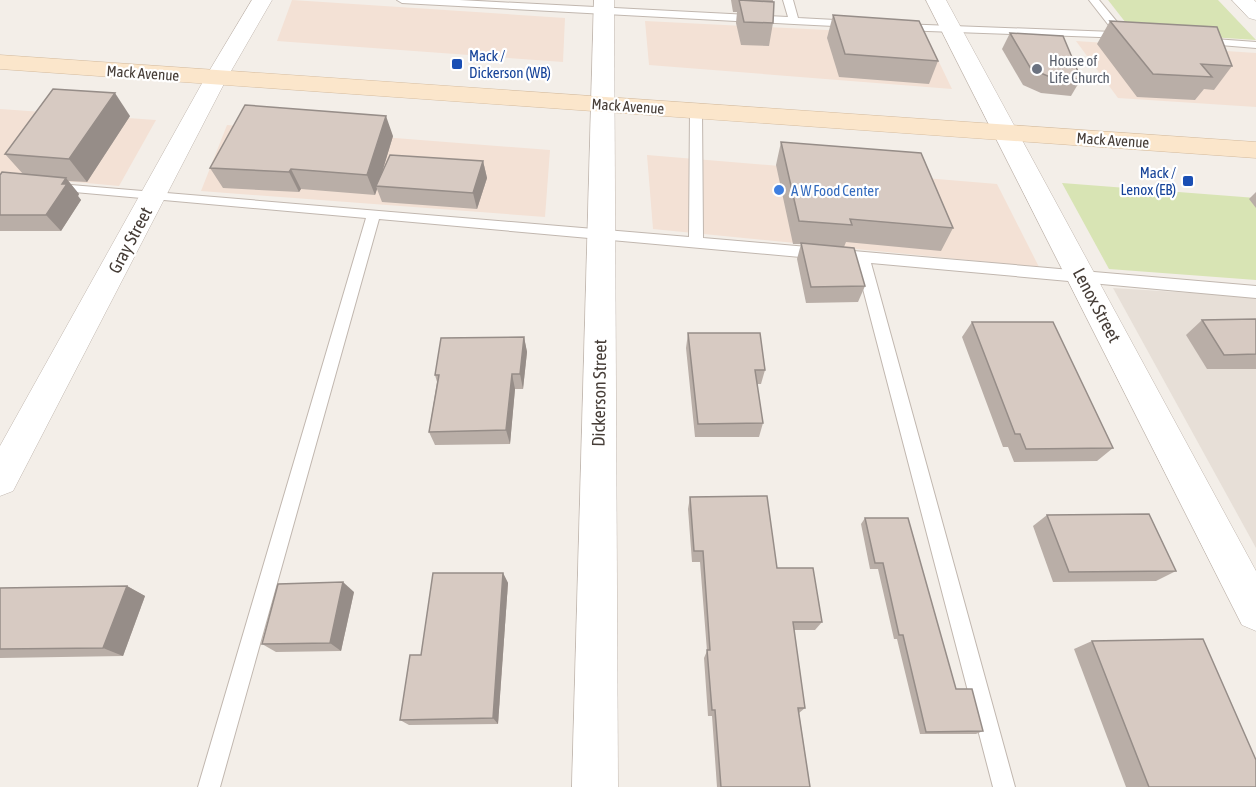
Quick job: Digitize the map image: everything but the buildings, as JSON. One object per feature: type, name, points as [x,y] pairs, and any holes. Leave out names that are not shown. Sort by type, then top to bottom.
[{"type":"main road","name":"Mack Avenue","points":[[0,62],[1256,150]]},
{"type":"street","name":"Gray Street","points":[[0,480],[216,78],[262,0]]},
{"type":"street","name":"Lenox Street","points":[[936,0],[1256,611]]},
{"type":"street","points":[[1242,0],[1256,14]]},
{"type":"street","name":"Dickerson Street","points":[[595,787],[604,6]]},
{"type":"lane","points":[[402,0],[604,6],[861,25]]},
{"type":"lane","points":[[788,0],[794,21]]},
{"type":"lane","points":[[884,26],[1128,37],[1094,0]]},
{"type":"lane","points":[[1189,40],[1256,45]]},
{"type":"lane","points":[[696,111],[696,243]]},
{"type":"lane","points":[[36,184],[1256,292]]},
{"type":"lane","points":[[209,787],[374,214]]},
{"type":"lane","points":[[862,258],[1004,787]]},
{"type":"shaded area","points":[[292,0],[565,18],[563,62],[277,41]]},
{"type":"shaded area","points":[[645,21],[926,35],[952,89],[649,65]]},
{"type":"shaded area","points":[[1076,41],[1256,53],[1256,107],[1118,98]]},
{"type":"shaded area","points":[[0,109],[156,120],[119,186],[0,175]]},
{"type":"shaded area","points":[[227,125],[550,150],[545,217],[201,191]]},
{"type":"shaded area","points":[[647,155],[997,184],[1039,267],[653,229]]},
{"type":"shaded area","points":[[1113,288],[1256,297],[1256,548]]},
{"type":"green space","points":[[1108,0],[1218,0],[1256,40],[1133,32]]},
{"type":"green space","points":[[1062,183],[1256,198],[1256,280],[1109,269]]},
{"type":"place","name":"Mack / Dickerson (WB)","points":[[457,64]]},
{"type":"place","name":"House of Life Church","points":[[1037,69]]},
{"type":"place","name":"Mack / Lenox (EB)","points":[[1188,181]]},
{"type":"place","name":"A W Food Center","points":[[779,190]]}]
